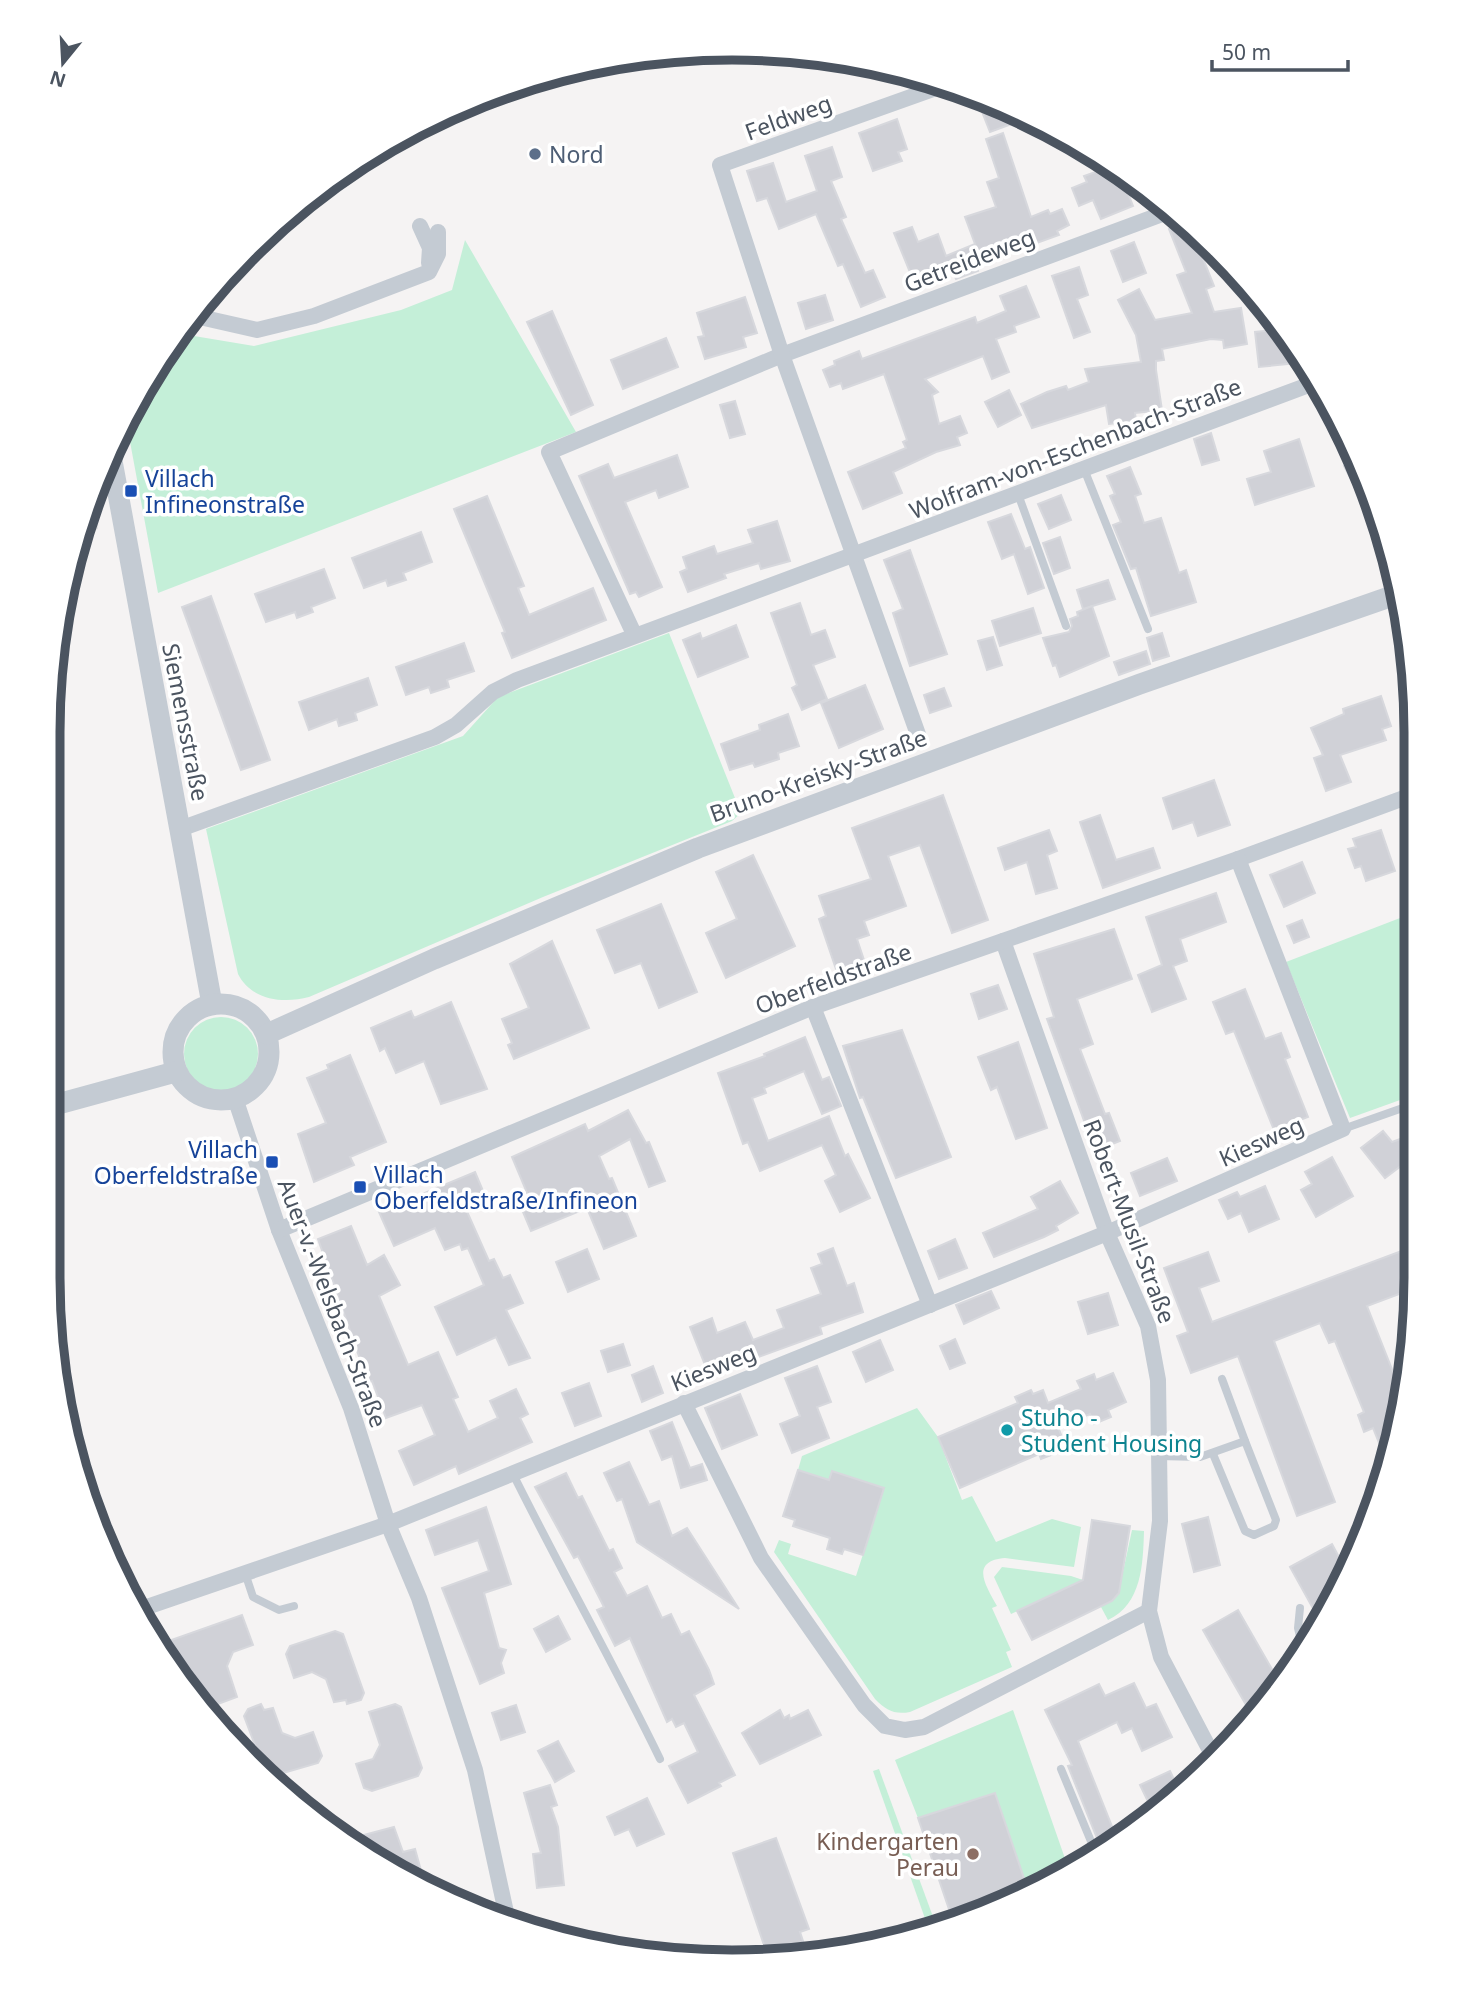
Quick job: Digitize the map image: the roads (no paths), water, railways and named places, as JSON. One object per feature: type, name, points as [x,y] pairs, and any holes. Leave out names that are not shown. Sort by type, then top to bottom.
[{"type":"street","name":"Feldweg","points":[[782,355],[720,165],[931,90]]},
{"type":"street","name":"Getreideweg","points":[[634,634],[549,452],[782,355],[1160,214]]},
{"type":"street","points":[[420,226],[430,248],[429,272]]},
{"type":"street","points":[[202,318],[257,330],[314,316],[429,272],[438,254],[438,232]]},
{"type":"street","points":[[199,321],[213,320]]},
{"type":"street","points":[[782,355],[920,740]]},
{"type":"street","name":"Wolfram-von-Eschenbach-Straße","points":[[180,829],[435,737],[456,724],[493,692],[634,634],[852,556],[1308,385]]},
{"type":"street","name":"Siemensstraße","points":[[114,469],[212,1004]]},
{"type":"street","name":"Bruno-Kreisky-Straße","points":[[267,1034],[447,954],[698,848],[1140,684],[1391,596]]},
{"type":"street","name":"Oberfeldstraße","points":[[279,1230],[813,1007],[1238,859],[1404,798]]},
{"type":"street","points":[[1238,859],[1343,1129]]},
{"type":"street","name":"Robert-Musil-Straße","points":[[1003,941],[1107,1233],[1148,1326],[1158,1380],[1160,1521],[1149,1611],[1161,1657],[1210,1751]]},
{"type":"street","points":[[212,1004],[237,1006],[250,1013],[267,1034],[269,1056],[262,1078],[250,1090],[236,1098],[207,1098],[183,1084],[175,1072],[174,1042],[180,1027],[191,1014],[212,1004]]},
{"type":"street","points":[[813,1007],[930,1305]]},
{"type":"street","points":[[60,1103],[175,1072]]},
{"type":"street","name":"Auer-v.-Welsbach-Straße","points":[[236,1098],[279,1230],[351,1408],[388,1524],[419,1598],[475,1770],[506,1910]]},
{"type":"street","name":"Kiesweg","points":[[388,1524],[1107,1233],[1343,1129]]},
{"type":"street","points":[[684,1403],[761,1558],[864,1705],[885,1726],[905,1730],[924,1727],[1149,1611]]},
{"type":"street","points":[[147,1607],[388,1524]]},
{"type":"lane","points":[[1084,469],[1148,629]]},
{"type":"lane","points":[[1018,494],[1066,626]]},
{"type":"lane","points":[[1343,1129],[1404,1108]]},
{"type":"lane","points":[[1213,1454],[1245,1531],[1254,1535],[1273,1526],[1276,1520],[1222,1379]]},
{"type":"lane","points":[[1158,1457],[1213,1454],[1245,1441]]},
{"type":"lane","points":[[512,1472],[592,1627],[617,1668],[660,1759]]},
{"type":"lane","points":[[244,1573],[253,1597],[279,1610],[294,1606]]},
{"type":"lane","points":[[1300,1608],[1300,1636]]},
{"type":"lane","points":[[1061,1769],[1092,1844]]},
{"type":"place","name":"Nord","points":[[535,154]]},
{"type":"place","name":"Villach Infineonstraße","points":[[131,491]]},
{"type":"place","name":"Villach Oberfeldstraße","points":[[272,1162]]},
{"type":"place","name":"Villach Oberfeldstraße/Infineon","points":[[360,1187]]},
{"type":"place","name":"Stuho - Student Housing","points":[[1007,1430]]},
{"type":"place","name":"Kindergarten Perau","points":[[973,1854]]}]
